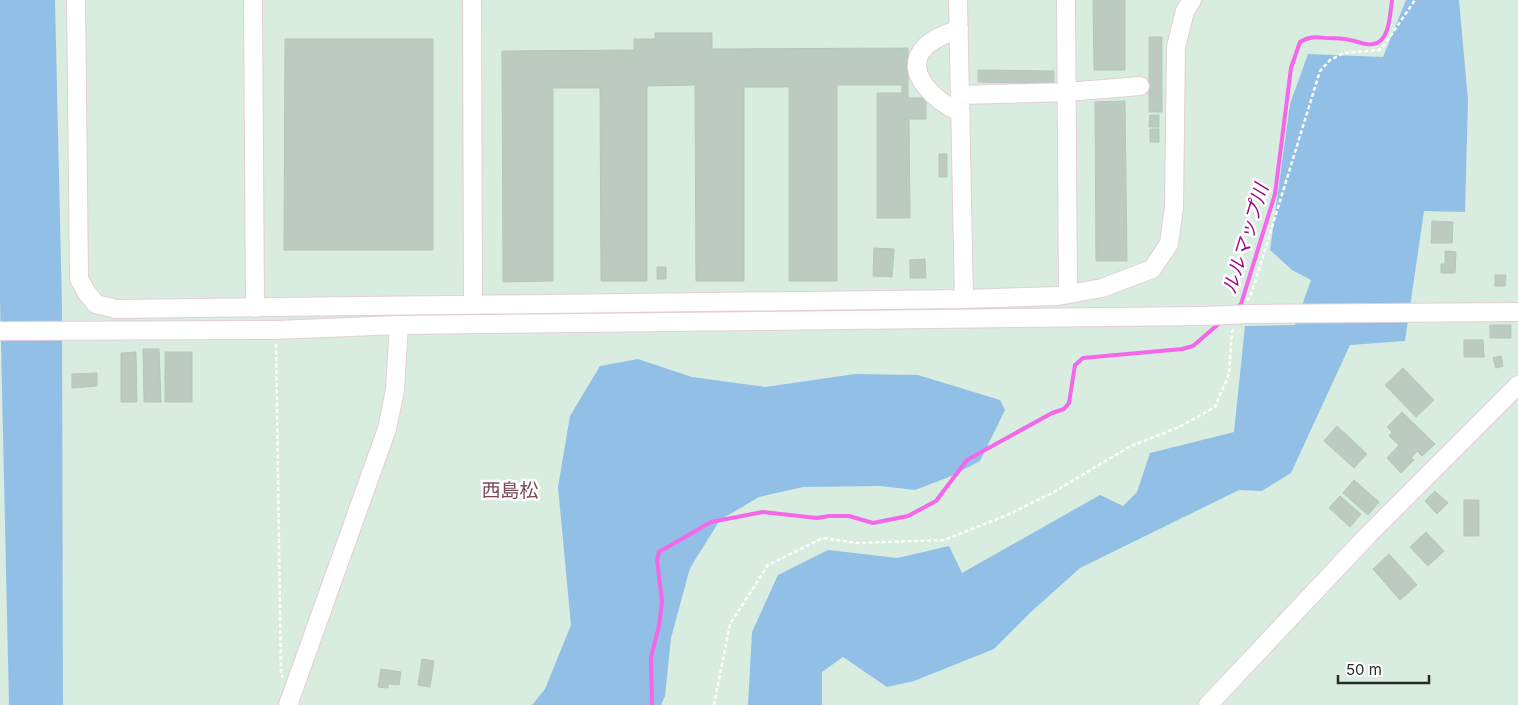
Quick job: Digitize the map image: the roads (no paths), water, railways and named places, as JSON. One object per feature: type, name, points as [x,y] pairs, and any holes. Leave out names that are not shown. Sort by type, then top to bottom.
[{"type":"street","points":[[76,0],[79,279],[96,304],[116,309],[964,300],[1058,296],[1102,288],[1152,269],[1169,244],[1174,208],[1176,47],[1185,11],[1192,0]]},
{"type":"street","points":[[253,0],[255,308]]},
{"type":"street","points":[[472,0],[473,305]]},
{"type":"street","points":[[958,0],[964,300]]},
{"type":"street","points":[[1066,0],[1068,294]]},
{"type":"street","points":[[959,29],[936,38],[925,47],[918,57],[917,67],[920,78],[939,101],[961,113]]},
{"type":"street","points":[[960,95],[1066,92],[1140,86]]},
{"type":"street","points":[[0,331],[276,330],[399,325],[1518,312]]},
{"type":"street","points":[[288,705],[388,429],[395,390],[399,325]]},
{"type":"street","points":[[1208,705],[1369,534],[1518,385]]},
{"type":"waterway","name":"ルルマップ川","points":[[1236,308],[1241,304],[1275,194],[1291,68],[1300,42],[1316,37],[1344,39],[1367,44],[1379,42],[1386,33],[1392,0]]},
{"type":"waterway","name":"ルルマップ川","points":[[652,705],[651,657],[659,626],[662,601],[657,560],[659,552],[711,522],[763,512],[817,518],[849,516],[873,523],[908,516],[936,501],[967,460],[1052,413],[1064,409],[1069,403],[1075,365],[1083,358],[1182,349],[1193,346],[1222,321]]},
{"type":"district","name":"西島松","points":[[510,490]]}]
